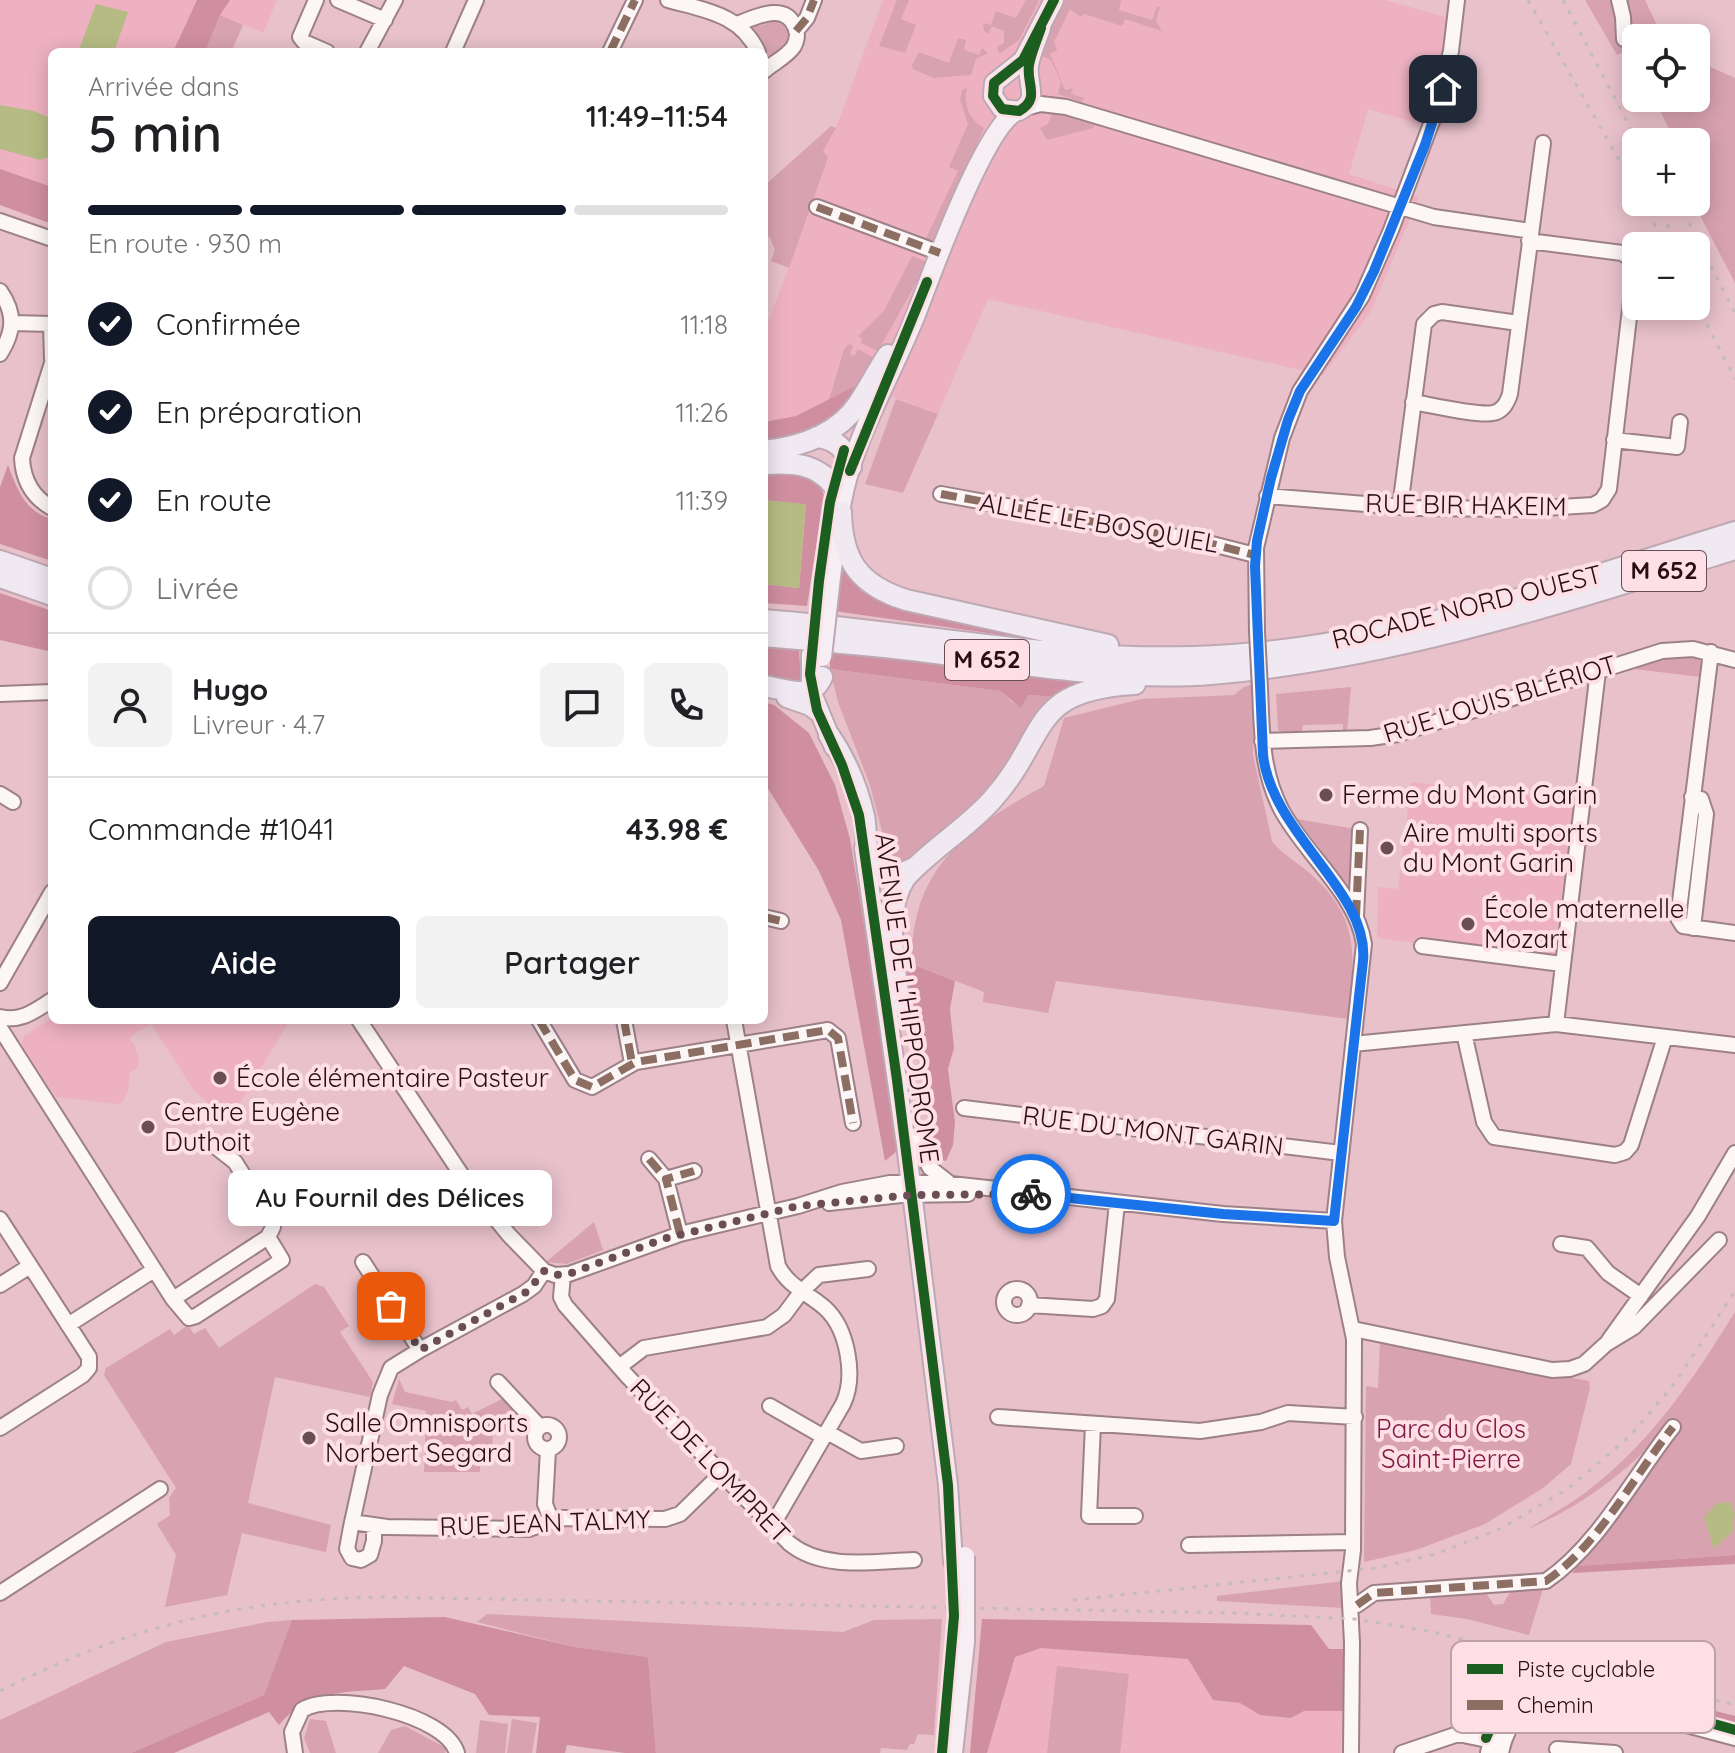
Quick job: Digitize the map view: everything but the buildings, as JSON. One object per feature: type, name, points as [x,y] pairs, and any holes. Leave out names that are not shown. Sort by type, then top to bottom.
[{"type":"highway","points":[[768,450],[817,437],[853,411],[888,355]]},
{"type":"highway","points":[[817,437],[833,441],[848,459]]},
{"type":"highway","points":[[768,464],[799,464],[813,468],[834,486]]},
{"type":"highway","points":[[841,512],[843,542],[850,561],[864,578],[895,596],[1105,645],[1194,657]]},
{"type":"highway","name":"ROCADE NORD OUEST","points":[[768,620],[837,625],[1071,653],[1194,657],[1296,647],[1408,627],[1526,596],[1735,532]]},
{"type":"highway","name":"ROCADE NORD OUEST","points":[[768,636],[1073,670],[1210,674],[1316,661],[1428,640],[1735,549]]},
{"type":"highway","points":[[0,561],[48,578]]},
{"type":"highway","points":[[0,577],[48,594]]},
{"type":"highway","points":[[768,611],[837,625]]},
{"type":"highway","points":[[899,1005],[893,930],[894,910],[901,885],[914,868],[991,800],[1010,777],[1040,725],[1065,699],[1082,691],[1210,674]]},
{"type":"highway","points":[[768,687],[797,692],[817,678]]},
{"type":"highway","points":[[829,735],[851,775],[864,818],[870,858],[879,869],[895,874],[914,868]]},
{"type":"main road","points":[[985,153],[996,118],[993,86],[998,78],[1023,60],[1054,0]]},
{"type":"main road","points":[[927,282],[985,153],[1003,122],[1032,97],[1029,66],[1041,28]]},
{"type":"main road","points":[[1006,73],[1022,74],[1031,83]]},
{"type":"main road","points":[[995,102],[1002,109],[1020,110]]},
{"type":"main road","name":"AVENUE DE L'HIPPODROME","points":[[825,579],[841,512],[848,459],[888,355],[927,282]]},
{"type":"main road","name":"AVENUE DE L'HIPPODROME","points":[[927,282],[916,313],[834,486],[817,678],[829,735],[848,778],[859,815],[911,1142],[961,1496],[959,1643],[953,1753]]},
{"type":"main road","name":"AVENUE DE L'HIPPODROME","points":[[817,678],[866,798],[899,1005],[911,1142]]},
{"type":"main road","name":"AVENUE DE L'HIPPODROME","points":[[917,1188],[915,1225],[959,1558]]},
{"type":"main road","name":"AVENUE DE L'HIPPODROME","points":[[942,1753],[959,1643]]},
{"type":"street","points":[[305,48],[300,36],[316,0]]},
{"type":"street","points":[[338,0],[385,20]]},
{"type":"street","points":[[369,48],[395,0]]},
{"type":"street","points":[[455,48],[476,0]]},
{"type":"street","points":[[612,48],[635,0]]},
{"type":"street","points":[[668,0],[718,14],[737,24],[756,48]]},
{"type":"street","points":[[768,68],[793,47],[796,31],[807,18],[814,0]]},
{"type":"street","points":[[1351,1753],[1349,1583],[1353,1546],[1353,1329],[1338,1261],[1334,1221],[1364,949],[1356,916],[1281,809],[1265,767],[1255,555],[1282,438],[1300,391],[1362,296],[1437,108],[1451,51],[1457,0]]},
{"type":"street","points":[[1619,0],[1623,24]]},
{"type":"street","points":[[737,24],[776,12],[790,18],[796,31]]},
{"type":"street","points":[[1031,83],[1045,97],[1066,107]]},
{"type":"street","points":[[1020,110],[1041,104],[1066,107]]},
{"type":"street","name":"RUE BIR HAKEIM","points":[[1066,107],[1400,207],[1457,222],[1619,252],[1628,255],[1634,263],[1608,492],[1602,500],[1593,505],[1505,509],[1400,507],[1267,496]]},
{"type":"street","points":[[1413,402],[1487,413],[1502,409],[1510,394],[1543,143]]},
{"type":"street","points":[[817,207],[940,253]]},
{"type":"street","points":[[0,221],[48,238]]},
{"type":"street","points":[[0,291],[9,305],[12,323],[10,336],[0,354]]},
{"type":"street","points":[[1400,507],[1422,332],[1428,318],[1442,312],[1518,323]]},
{"type":"street","points":[[12,323],[48,324]]},
{"type":"street","points":[[48,374],[22,458],[23,472],[32,492],[48,505]]},
{"type":"street","points":[[1614,440],[1677,447],[1680,422]]},
{"type":"street","name":"ALLÉE LE BOSQUIEL","points":[[941,494],[1204,542],[1255,555]]},
{"type":"street","name":"RUE LOUIS BLÉRIOT","points":[[1262,741],[1388,736],[1662,651],[1693,649],[1735,660]]},
{"type":"street","points":[[1711,652],[1692,797],[1704,803],[1706,814],[1693,928],[1735,933]]},
{"type":"street","points":[[1556,1024],[1598,671]]},
{"type":"street","points":[[0,694],[48,692]]},
{"type":"street","points":[[1356,916],[1360,830]]},
{"type":"street","points":[[0,983],[48,899]]},
{"type":"street","points":[[768,918],[781,921]]},
{"type":"street","points":[[1422,946],[1562,964]]},
{"type":"street","points":[[0,1017],[22,1019],[48,1003]]},
{"type":"street","points":[[362,1024],[469,1186],[519,1248],[544,1271],[563,1275],[680,1234],[766,1213],[952,1184],[1223,1214],[1334,1221]]},
{"type":"street","points":[[541,1024],[572,1076],[583,1085],[598,1085],[632,1063],[823,1031],[833,1032],[838,1038],[853,1123]]},
{"type":"street","points":[[625,1024],[632,1063]]},
{"type":"street","points":[[735,1024],[766,1213],[778,1266],[785,1278],[831,1314],[838,1326],[846,1352],[849,1388],[772,1526]]},
{"type":"street","points":[[1353,1044],[1556,1024],[1735,1045]]},
{"type":"street","points":[[0,1028],[154,1270],[189,1318],[282,1260],[268,1237]]},
{"type":"street","points":[[1464,1033],[1485,1126],[1494,1137],[1615,1155],[1625,1152],[1631,1145],[1665,1037]]},
{"type":"street","name":"RUE DU MONT GARIN","points":[[964,1108],[1341,1153]]},
{"type":"street","points":[[798,1206],[889,1180],[898,1170],[911,1142],[930,1168],[952,1184]]},
{"type":"street","points":[[173,1299],[268,1237],[273,1227],[270,1217],[235,1162],[216,1147]]},
{"type":"street","points":[[1353,1329],[1561,1370],[1590,1361],[1606,1344],[1698,1216],[1735,1153]]},
{"type":"street","points":[[649,1159],[666,1179],[680,1234]]},
{"type":"street","points":[[666,1179],[694,1171]]},
{"type":"street","points":[[879,1184],[1021,1193]]},
{"type":"street","points":[[863,1199],[888,1200],[899,1204],[915,1225]]},
{"type":"street","points":[[1029,1305],[1093,1309],[1102,1306],[1107,1299],[1117,1203]]},
{"type":"street","points":[[0,1219],[89,1357],[87,1371],[0,1428]]},
{"type":"street","points":[[1606,1344],[1644,1319],[1719,1240]]},
{"type":"street","points":[[1561,1244],[1587,1248],[1608,1273],[1641,1296]]},
{"type":"street","points":[[363,1262],[420,1350]]},
{"type":"street","points":[[0,1285],[30,1266]]},
{"type":"street","points":[[619,1367],[644,1348],[767,1327],[784,1315],[819,1275],[868,1269]]},
{"type":"street","points":[[68,1325],[154,1270]]},
{"type":"street","points":[[374,1526],[370,1555],[356,1560],[347,1549],[385,1378],[395,1365],[528,1291],[544,1271]]},
{"type":"street","name":"RUE DE LOMPRET","points":[[563,1275],[563,1301],[619,1367],[795,1547],[822,1560],[914,1560]]},
{"type":"street","points":[[498,1382],[540,1427],[551,1425],[559,1433],[557,1444],[548,1450],[545,1504],[551,1519]]},
{"type":"street","points":[[770,1406],[861,1451],[896,1446]]},
{"type":"street","points":[[998,1417],[1200,1431],[1261,1422],[1288,1413],[1355,1417]]},
{"type":"street","points":[[1089,1516],[1093,1424]]},
{"type":"street","points":[[1357,1605],[1374,1593],[1546,1581],[1568,1564],[1594,1534],[1673,1427]]},
{"type":"street","name":"RUE JEAN TALMY","points":[[352,1522],[374,1526],[529,1529],[551,1519],[670,1518],[685,1509],[721,1474]]},
{"type":"street","points":[[0,1593],[160,1489]]},
{"type":"street","points":[[1073,1516],[1135,1516]]},
{"type":"street","points":[[1189,1545],[1353,1546]]},
{"type":"street","points":[[1352,1643],[1357,1605],[1353,1546]]},
{"type":"street","points":[[1357,1583],[1374,1593]]},
{"type":"street","points":[[295,1753],[292,1732],[298,1715],[308,1706],[336,1703],[366,1706],[417,1719],[450,1741],[457,1753]]},
{"type":"street","points":[[1715,1733],[1735,1738]]},
{"type":"street","points":[[1402,1753],[1458,1734],[1496,1747]]},
{"type":"street","points":[[1557,1749],[1615,1753]]},
{"type":"shaded area","points":[[0,0],[277,0],[263,33],[195,5],[175,48],[48,48],[48,186],[0,169]]},
{"type":"shaded area","points":[[197,0],[230,0],[220,15],[207,48],[175,48]]},
{"type":"shaded area","points":[[883,0],[1385,0],[1463,22],[1453,93],[1441,130],[1368,109],[1349,174],[1419,197],[1371,311],[1323,375],[988,299],[938,414],[859,384],[796,416],[768,421],[768,323],[828,159],[822,151],[836,128]]},
{"type":"shaded area","points":[[96,4],[128,12],[115,48],[80,48]]},
{"type":"shaded area","points":[[0,105],[34,111],[48,117],[48,157],[40,160],[0,149]]},
{"type":"shaded area","points":[[0,169],[48,186],[48,223],[0,205]]},
{"type":"shaded area","points":[[859,384],[851,403],[815,432],[768,443],[768,421],[796,416]]},
{"type":"shaded area","points":[[8,465],[29,505],[48,518],[48,560],[0,544],[0,487]]},
{"type":"shaded area","points":[[768,472],[799,474],[817,481],[824,495],[807,606],[768,603],[768,584],[799,588],[806,505],[768,500]]},
{"type":"shaded area","points":[[768,500],[806,504],[799,588],[768,584]]},
{"type":"shaded area","points":[[846,568],[861,591],[879,601],[1087,647],[834,611],[837,580]]},
{"type":"shaded area","points":[[0,593],[48,610],[48,651],[0,640]]},
{"type":"shaded area","points":[[768,645],[799,648],[801,687],[768,679]]},
{"type":"shaded area","points":[[830,653],[1108,681],[1059,697],[1028,695],[1021,708],[1000,691],[830,669]]},
{"type":"shaded area","points":[[768,703],[809,733],[835,785],[850,839],[897,1151],[885,1161],[841,920],[819,871],[768,788]]},
{"type":"shaded area","points":[[1411,782],[1574,801],[1554,961],[1377,938],[1378,887],[1398,889]]},
{"type":"shaded area","points":[[909,963],[955,981],[950,1009],[954,1048],[948,1069],[955,1122],[953,1145],[946,1161],[930,1157],[929,1142],[935,1129],[925,1113],[924,1092],[927,1088],[906,985]]},
{"type":"shaded area","points":[[48,1021],[48,1024],[151,1024],[129,1040],[134,1044],[139,1058],[137,1069],[130,1073],[123,1102],[117,1104],[56,1097],[21,1044],[24,1036]]},
{"type":"shaded area","points":[[151,1024],[288,1024],[228,1123],[193,1089]]},
{"type":"shaded area","points":[[1730,1502],[1735,1513],[1733,1531],[1714,1549],[1704,1517],[1717,1503]]},
{"type":"shaded area","points":[[1735,1555],[1735,1564],[1572,1573],[1578,1566]]},
{"type":"shaded area","points":[[445,1617],[575,1647],[648,1657],[656,1753],[625,1753],[567,1745],[565,1753],[536,1753],[540,1717],[489,1715],[475,1694],[404,1666],[385,1689],[315,1699],[290,1713],[279,1725],[269,1712],[174,1753],[131,1753],[264,1695],[292,1620]]},
{"type":"shaded area","points":[[982,1619],[1311,1625],[1329,1649],[1345,1649],[1343,1711],[1304,1711],[1291,1718],[1260,1715],[1240,1703],[1213,1700],[1188,1659],[1041,1648],[1015,1657],[987,1753],[970,1753]]},
{"type":"shaded area","points":[[1041,1648],[1188,1659],[1213,1700],[1240,1703],[1261,1715],[1291,1718],[1304,1711],[1343,1711],[1341,1753],[987,1753],[1015,1657]]},
{"type":"shaded area","points":[[1715,1711],[1735,1716],[1735,1727],[1715,1721]]},
{"type":"green space","points":[[897,0],[909,0],[901,19],[916,25],[905,53],[879,46]]},
{"type":"green space","points":[[1026,0],[1039,0],[1019,40],[999,54],[997,47],[1004,43],[1004,31],[992,26],[988,34],[984,31],[983,23],[991,25],[996,11],[1016,18]]},
{"type":"green space","points":[[1063,0],[1121,0],[1119,10],[1152,20],[1157,6],[1160,7],[1156,21],[1162,31],[1125,19],[1122,26],[1084,14],[1081,17],[1070,9],[1054,42],[1057,50],[1050,54],[1065,90],[1073,88],[1071,94],[1084,98],[1082,102],[1058,94],[1061,82],[1051,60],[1037,54]]},
{"type":"green space","points":[[1585,0],[1645,0],[1656,24],[1622,24],[1622,53],[1617,55]]},
{"type":"green space","points":[[220,15],[243,25],[233,48],[207,48]]},
{"type":"green space","points":[[773,21],[781,23],[787,34],[787,41],[768,61],[768,48],[761,48],[747,26],[760,26]]},
{"type":"green space","points":[[958,38],[966,40],[964,50],[979,55],[982,48],[988,53],[976,59],[971,75],[934,78],[913,69],[919,52],[949,63]]},
{"type":"green space","points":[[1710,67],[1735,78],[1735,283],[1700,216],[1710,216],[1710,128],[1668,128],[1661,112],[1710,112]]},
{"type":"green space","points":[[967,88],[968,111],[984,128],[935,241],[925,240],[958,171],[949,167],[968,124],[960,100],[962,90]]},
{"type":"green space","points":[[1053,111],[1095,125],[1047,140],[1040,128],[1048,124]]},
{"type":"green space","points":[[831,126],[836,128],[823,151],[828,158],[789,268],[771,261],[775,250],[768,236],[768,182]]},
{"type":"green space","points":[[912,256],[925,261],[926,265],[878,351],[861,343],[862,339],[858,336],[884,311]]},
{"type":"green space","points":[[849,344],[853,346],[850,354],[854,356],[858,349],[874,358],[859,384],[829,400],[844,349]]},
{"type":"green space","points":[[896,399],[938,414],[903,493],[865,484]]},
{"type":"green space","points":[[1690,655],[1701,661],[1701,677],[1626,668],[1664,657]]},
{"type":"green space","points":[[830,669],[1000,691],[1013,703],[1028,695],[1059,697],[983,801],[902,869],[891,866],[870,785],[838,702]]},
{"type":"green space","points":[[1254,684],[1253,755],[1272,841],[1329,894],[1347,926],[1353,960],[1348,1019],[1056,981],[1048,1013],[983,1002],[984,992],[909,963],[920,904],[938,869],[978,827],[1044,786],[1064,718],[1141,699],[1234,695]]},
{"type":"green space","points":[[1351,687],[1347,732],[1343,732],[1343,724],[1303,725],[1302,732],[1278,730],[1276,694]]},
{"type":"green space","points":[[1297,819],[1355,829],[1354,893]]},
{"type":"green space","points":[[594,1222],[603,1250],[567,1264],[546,1262]]},
{"type":"green space","points":[[315,1284],[324,1287],[349,1326],[340,1332],[373,1382],[370,1397],[275,1377],[248,1503],[331,1525],[326,1552],[242,1533],[227,1595],[165,1607],[176,1555],[157,1524],[170,1515],[169,1498],[176,1488],[104,1375],[106,1368],[170,1329],[174,1335],[188,1325],[194,1334],[205,1328],[219,1348]]},
{"type":"green space","points":[[1735,1312],[1735,1555],[1578,1566],[1630,1501],[1658,1456],[1643,1453],[1589,1496],[1528,1529],[1583,1494],[1634,1450],[1688,1384]]},
{"type":"green space","name":"Parc du Clos Saint-Pierre","points":[[1380,1342],[1589,1381],[1590,1388],[1571,1464],[1543,1488],[1485,1524],[1416,1550],[1364,1562],[1366,1386],[1378,1388]]},
{"type":"green space","points":[[399,1379],[405,1392],[452,1402],[456,1400],[462,1410],[468,1407],[472,1414],[508,1396],[530,1424],[527,1432],[493,1431],[492,1450],[480,1450],[480,1472],[424,1472],[426,1411],[392,1404]]},
{"type":"green space","points":[[1344,1581],[1343,1608],[1217,1601],[1217,1596]]},
{"type":"green space","points":[[1512,1589],[1543,1589],[1529,1635],[1467,1619],[1431,1614],[1430,1594],[1486,1593],[1494,1605],[1503,1604]]},
{"type":"green space","points":[[487,1614],[843,1632],[874,1620],[942,1619],[934,1735],[918,1734],[907,1750],[881,1748],[880,1753],[656,1753],[648,1657],[575,1647],[477,1622]]},
{"type":"green space","points":[[292,1620],[264,1695],[131,1753],[0,1753],[0,1720],[166,1642]]},
{"type":"green space","points":[[1057,1666],[1129,1674],[1120,1753],[1047,1753]]},
{"type":"green space","points":[[310,1719],[326,1721],[336,1753],[310,1753],[304,1738]]},
{"type":"green space","points":[[512,1719],[537,1723],[532,1753],[507,1753]]},
{"type":"green space","points":[[480,1720],[508,1724],[505,1753],[476,1753]]},
{"type":"green space","points":[[405,1726],[446,1748],[445,1753],[378,1753],[391,1730]]},
{"type":"railway","points":[[1528,0],[1622,165]]},
{"type":"railway","points":[[1563,0],[1631,128]]},
{"type":"railway","points":[[1650,216],[1658,232]]},
{"type":"railway","points":[[1664,216],[1671,232]]},
{"type":"railway","points":[[1685,216],[1735,313]]},
{"type":"railway","points":[[1705,320],[1735,379]]},
{"type":"railway","points":[[1073,1600],[1376,1568],[1436,1554],[1502,1528],[1569,1488],[1630,1436],[1675,1383],[1735,1291]]},
{"type":"railway","points":[[0,1691],[94,1649],[186,1620],[280,1603],[383,1597],[1232,1613],[1354,1619],[1470,1641]]},
{"type":"railway","points":[[1715,1700],[1735,1705]]},
{"type":"marked path","points":[[612,48],[635,0]]},
{"type":"marked path","points":[[796,31],[807,18],[814,0]]},
{"type":"marked path","points":[[817,207],[940,253]]},
{"type":"marked path","points":[[941,494],[1204,542],[1255,555]]},
{"type":"marked path","points":[[1356,916],[1360,830]]},
{"type":"marked path","points":[[768,918],[781,921]]},
{"type":"marked path","points":[[541,1024],[575,1080],[592,1087],[636,1062],[828,1030],[838,1038],[853,1123]]},
{"type":"marked path","points":[[625,1024],[632,1063]]},
{"type":"marked path","points":[[649,1159],[666,1179]]},
{"type":"marked path","points":[[680,1234],[666,1179],[694,1171]]},
{"type":"marked path","points":[[1357,1605],[1374,1593],[1546,1581],[1599,1530],[1673,1427]]},
{"type":"cycle path","points":[[1041,28],[1029,65],[1029,101],[1019,111],[1002,109],[993,96],[994,83],[1023,60],[1054,0]]},
{"type":"cycle path","points":[[850,471],[927,282]]},
{"type":"cycle path","points":[[844,450],[830,502],[810,674],[817,710],[842,765],[859,815],[897,1080],[948,1485],[954,1616],[942,1753]]},
{"type":"cycle path","points":[[1715,1724],[1735,1730]]},
{"type":"cycle path","points":[[1486,1738],[1488,1733]]},
{"type":"way so far","points":[[391,1306],[420,1350],[528,1291],[544,1271],[555,1275],[569,1274],[647,1244],[695,1230],[798,1206],[835,1202],[936,1194],[1031,1194]]},
{"type":"place","name":"Ferme du Mont Garin","points":[[1326,795]]},
{"type":"place","name":"Aire multi sports du Mont Garin","points":[[1387,848]]},
{"type":"place","name":"École maternelle Mozart","points":[[1468,924]]},
{"type":"place","name":"École élémentaire Pasteur","points":[[220,1078]]},
{"type":"place","name":"Centre Eugène Duthoit","points":[[148,1127]]},
{"type":"place","name":"Au Fournil des Délices","points":[[391,1306]]},
{"type":"place","name":"Salle Omnisports Norbert Segard","points":[[309,1438]]},
{"type":"route","points":[[1031,1194],[1223,1214],[1334,1221],[1364,939],[1351,908],[1285,816],[1263,762],[1255,555],[1271,478],[1300,391],[1368,285],[1425,145],[1443,89]]}]
